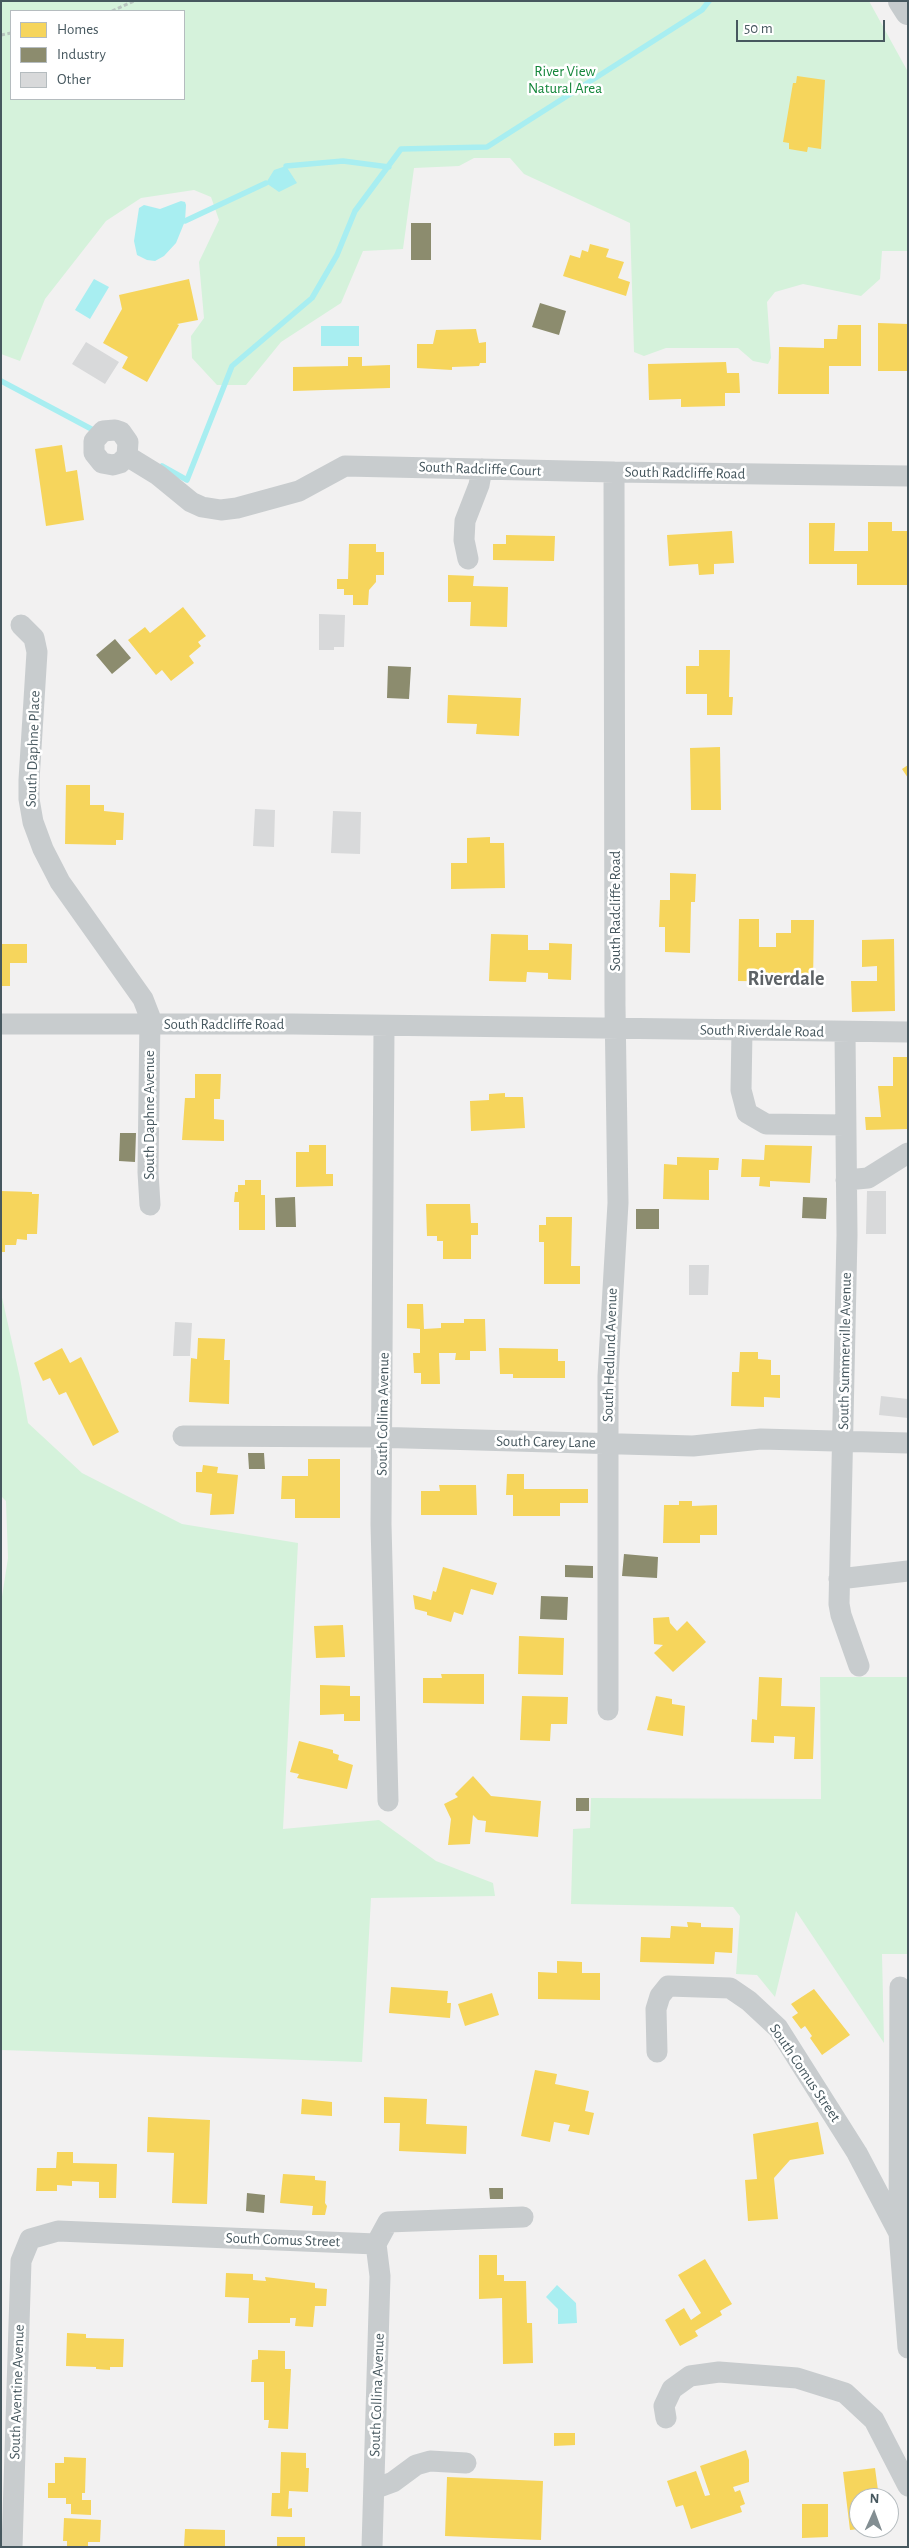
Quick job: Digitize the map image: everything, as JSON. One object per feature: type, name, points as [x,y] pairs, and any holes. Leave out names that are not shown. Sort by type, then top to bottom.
[{"type":"main road","points":[[901,1],[908,12]]},
{"type":"street","name":"South Radcliffe Court","points":[[127,456],[158,475],[191,502],[202,507],[221,510],[299,491],[345,466],[614,472]]},
{"type":"street","points":[[468,559],[464,540],[466,521],[479,486],[482,469]]},
{"type":"street","name":"South Radcliffe Road","points":[[1,1024],[616,1029],[614,472],[908,476]]},
{"type":"street","name":"South Daphne Place","points":[[21,625],[34,638],[37,652],[29,799],[33,822],[43,849],[60,882],[142,999],[148,1009],[150,1025]]},
{"type":"street","name":"South Daphne Avenue","points":[[150,1025],[148,1172],[150,1205]]},
{"type":"street","name":"South Collina Avenue","points":[[384,1026],[381,1524],[388,1801]]},
{"type":"street","name":"South Riverdale Road","points":[[616,1029],[845,1033],[908,1032]]},
{"type":"street","name":"South Hedlund Avenue","points":[[608,1710],[608,1343],[618,1203],[616,1029]]},
{"type":"street","points":[[742,1031],[741,1090],[747,1113],[766,1124],[845,1126]]},
{"type":"street","name":"South Summerville Avenue","points":[[845,1033],[846,1180],[839,1578],[841,1614],[859,1666]]},
{"type":"street","points":[[846,1180],[868,1178],[908,1152]]},
{"type":"street","name":"South Carey Lane","points":[[184,1436],[383,1438],[693,1446],[760,1439],[908,1443]]},
{"type":"street","points":[[839,1578],[908,1571]]},
{"type":"street","name":"South Comus Street","points":[[657,2052],[656,2009],[660,1996],[668,1986],[730,1988],[749,2001],[778,2028],[857,2153],[899,2233]]},
{"type":"street","points":[[900,1987],[899,2233],[908,2348]]},
{"type":"street","points":[[376,2244],[388,2222],[523,2218]]},
{"type":"street","name":"South Comus Street","points":[[30,2238],[58,2231],[376,2244]]},
{"type":"street","name":"South Aventine Avenue","points":[[12,2547],[21,2261],[30,2238]]},
{"type":"street","name":"South Collina Avenue","points":[[372,2547],[380,2276],[376,2244]]},
{"type":"street","points":[[666,2418],[664,2406],[672,2389],[690,2376],[719,2372],[797,2378],[845,2393],[874,2420],[908,2486]]},
{"type":"street","points":[[374,2488],[393,2482],[416,2465],[430,2461],[466,2463]]},
{"type":"path","points":[[114,10],[134,1]]},
{"type":"green space","name":"River View Natural Area","points":[[1,1],[869,1],[908,72],[908,251],[882,251],[880,279],[861,296],[803,284],[775,292],[767,302],[771,358],[768,364],[753,361],[738,348],[666,348],[644,356],[634,352],[630,223],[524,174],[510,158],[474,158],[459,166],[414,168],[403,249],[363,251],[341,303],[281,342],[246,385],[217,385],[192,358],[191,336],[204,318],[199,262],[219,220],[211,197],[194,190],[141,198],[106,221],[45,299],[20,361],[1,354]]},
{"type":"green space","points":[[1,1293],[28,1423],[82,1473],[182,1524],[298,1543],[283,1829],[379,1820],[436,1861],[493,1883],[495,1896],[371,1898],[362,2062],[1,2050],[1,1603],[8,1558],[6,1501],[1,1496]]},
{"type":"green space","points":[[820,1677],[908,1677],[908,1954],[882,1954],[884,2043],[796,1911],[775,1997],[757,1975],[736,1974],[740,1916],[733,1907],[571,1904],[573,1829],[590,1828],[591,1798],[821,1799]]},
{"type":"water","points":[[286,166],[297,183],[279,192],[266,183],[274,170]]},
{"type":"water","points":[[181,201],[185,202],[186,205],[185,221],[176,243],[164,256],[155,261],[147,260],[137,255],[134,241],[139,208],[144,205],[160,209]]},
{"type":"water","points":[[94,279],[109,287],[90,319],[75,310]]},
{"type":"water","points":[[321,326],[359,326],[359,346],[321,346]]},
{"type":"water","points":[[557,2285],[576,2303],[577,2323],[558,2324],[558,2309],[546,2297]]},
{"type":"building: Homes","points":[[797,76],[825,80],[821,149],[808,147],[807,152],[789,149],[789,143],[783,142],[793,83],[796,83]]},
{"type":"building: Homes","points":[[590,244],[609,249],[606,257],[624,262],[618,278],[630,282],[626,296],[563,276],[570,255],[580,258],[582,250],[588,252]]},
{"type":"building: Homes","points":[[189,279],[198,320],[177,324],[179,325],[147,382],[122,368],[128,357],[103,343],[122,309],[119,295]]},
{"type":"building: Homes","points":[[878,323],[908,324],[908,371],[878,371]]},
{"type":"building: Homes","points":[[838,325],[861,325],[861,366],[829,366],[829,394],[778,394],[779,347],[824,348],[824,339],[837,339]]},
{"type":"building: Homes","points":[[476,329],[479,343],[486,342],[486,363],[480,363],[479,366],[452,367],[452,370],[417,368],[417,344],[433,344],[436,330]]},
{"type":"building: Homes","points":[[348,357],[362,357],[362,366],[390,365],[390,388],[293,391],[293,367],[348,366]]},
{"type":"building: Homes","points":[[726,362],[727,373],[739,373],[740,393],[725,393],[725,406],[681,407],[681,399],[649,400],[648,364]]},
{"type":"building: Homes","points":[[62,445],[66,472],[77,470],[84,520],[46,526],[35,449]]},
{"type":"building: Homes","points":[[868,522],[892,522],[892,531],[908,531],[908,585],[857,585],[857,564],[809,564],[809,523],[835,523],[834,551],[868,551]]},
{"type":"building: Homes","points":[[732,531],[734,563],[714,564],[714,574],[699,575],[698,564],[669,566],[667,535]]},
{"type":"building: Homes","points":[[506,535],[555,536],[554,561],[493,560],[493,544],[506,544]]},
{"type":"building: Homes","points":[[349,544],[376,544],[376,552],[384,552],[384,575],[376,575],[376,582],[369,590],[368,605],[353,605],[353,595],[344,595],[344,589],[337,589],[337,579],[348,579]]},
{"type":"building: Homes","points":[[448,575],[474,576],[473,586],[508,587],[507,627],[470,626],[471,602],[448,602]]},
{"type":"building: Homes","points":[[183,607],[206,636],[198,642],[201,646],[189,656],[194,663],[171,681],[162,670],[156,675],[128,640],[145,627],[150,633]]},
{"type":"building: Homes","points":[[699,650],[730,650],[729,697],[733,697],[732,715],[707,715],[707,694],[686,694],[686,666],[699,666]]},
{"type":"building: Homes","points":[[448,695],[521,698],[519,736],[476,734],[477,724],[447,723]]},
{"type":"building: Homes","points":[[720,747],[721,810],[691,810],[690,748]]},
{"type":"building: Homes","points":[[908,765],[908,778],[902,769]]},
{"type":"building: Homes","points":[[66,785],[90,785],[90,805],[104,805],[104,811],[124,813],[123,840],[116,840],[116,845],[65,844]]},
{"type":"building: Homes","points":[[490,837],[490,843],[504,843],[505,888],[451,889],[451,863],[467,863],[467,838]]},
{"type":"building: Homes","points":[[670,873],[696,874],[695,902],[691,902],[690,953],[665,952],[665,927],[659,927],[660,900],[670,900]]},
{"type":"building: Homes","points":[[739,919],[759,919],[759,947],[776,947],[776,933],[791,933],[791,920],[814,920],[813,982],[738,981]]},
{"type":"building: Homes","points":[[491,934],[528,935],[528,950],[549,950],[549,943],[572,944],[571,980],[548,979],[548,973],[527,972],[526,982],[489,981]]},
{"type":"building: Homes","points":[[894,939],[895,1011],[852,1012],[851,981],[877,981],[877,966],[862,967],[862,940]]},
{"type":"building: Homes","points":[[1,944],[27,944],[27,963],[10,963],[10,986],[1,986]]},
{"type":"building: Homes","points":[[893,1057],[908,1057],[908,1129],[866,1130],[865,1117],[881,1117],[878,1086],[893,1086]]},
{"type":"building: Homes","points":[[195,1074],[221,1074],[220,1099],[214,1099],[214,1119],[224,1120],[224,1141],[182,1140],[185,1098],[195,1098]]},
{"type":"building: Homes","points":[[505,1093],[505,1097],[523,1097],[525,1128],[471,1131],[470,1101],[489,1100],[489,1094]]},
{"type":"building: Homes","points":[[309,1145],[326,1145],[326,1174],[333,1174],[333,1186],[296,1187],[296,1152],[309,1152]]},
{"type":"building: Homes","points":[[765,1145],[812,1146],[810,1183],[770,1181],[770,1187],[759,1186],[760,1177],[741,1177],[742,1159],[764,1160]]},
{"type":"building: Homes","points":[[677,1157],[719,1158],[718,1170],[709,1170],[709,1200],[663,1199],[664,1164],[677,1165]]},
{"type":"building: Homes","points":[[245,1180],[261,1180],[261,1195],[265,1195],[265,1230],[239,1230],[239,1202],[234,1202],[235,1192],[238,1192],[238,1185],[245,1185]]},
{"type":"building: Homes","points":[[1,1191],[39,1194],[37,1234],[27,1234],[27,1240],[17,1239],[16,1245],[5,1245],[5,1252],[1,1252]]},
{"type":"building: Homes","points":[[426,1204],[470,1204],[471,1223],[478,1223],[478,1235],[471,1235],[471,1259],[443,1259],[443,1241],[437,1241],[437,1236],[427,1236]]},
{"type":"building: Homes","points":[[546,1217],[572,1217],[571,1266],[580,1266],[580,1284],[544,1284],[544,1242],[539,1242],[539,1225],[546,1225]]},
{"type":"building: Homes","points":[[407,1304],[423,1304],[424,1329],[441,1328],[441,1323],[464,1323],[464,1319],[485,1319],[486,1351],[470,1351],[470,1360],[455,1360],[456,1353],[439,1353],[440,1384],[421,1384],[421,1373],[414,1373],[413,1353],[420,1353],[420,1329],[407,1328]]},
{"type":"building: Homes","points":[[198,1338],[225,1339],[224,1360],[230,1360],[229,1404],[189,1402],[191,1358],[197,1359]]},
{"type":"building: Homes","points":[[62,1348],[70,1363],[81,1357],[119,1432],[93,1446],[66,1392],[59,1395],[50,1378],[43,1381],[34,1363]]},
{"type":"building: Homes","points":[[499,1348],[558,1349],[558,1361],[565,1361],[565,1378],[513,1378],[513,1374],[500,1374]]},
{"type":"building: Homes","points":[[740,1352],[758,1352],[758,1359],[771,1360],[771,1375],[780,1375],[780,1398],[764,1397],[764,1407],[731,1406],[732,1372],[739,1372]]},
{"type":"building: Homes","points":[[308,1459],[340,1459],[340,1518],[295,1518],[295,1499],[281,1499],[282,1476],[308,1476]]},
{"type":"building: Homes","points":[[203,1465],[218,1467],[217,1473],[238,1475],[234,1514],[210,1515],[212,1494],[196,1492],[196,1472],[202,1472]]},
{"type":"building: Homes","points":[[507,1474],[524,1474],[524,1489],[588,1489],[588,1503],[560,1503],[560,1516],[513,1516],[513,1495],[506,1495]]},
{"type":"building: Homes","points":[[439,1485],[476,1485],[477,1515],[421,1515],[421,1491],[440,1491]]},
{"type":"building: Homes","points":[[679,1501],[692,1501],[692,1506],[717,1505],[717,1535],[700,1535],[700,1543],[663,1543],[664,1505],[679,1505]]},
{"type":"building: Homes","points":[[443,1567],[497,1583],[493,1595],[471,1589],[463,1615],[454,1612],[451,1622],[427,1615],[427,1612],[415,1609],[413,1595],[431,1600],[433,1591],[436,1592]]},
{"type":"building: Homes","points":[[669,1617],[670,1623],[677,1631],[687,1621],[706,1642],[673,1672],[654,1653],[663,1645],[654,1644],[653,1618]]},
{"type":"building: Homes","points":[[343,1625],[345,1657],[316,1658],[314,1626]]},
{"type":"building: Homes","points":[[519,1636],[564,1638],[563,1675],[518,1674]]},
{"type":"building: Homes","points":[[441,1674],[484,1674],[484,1704],[423,1703],[423,1678],[442,1678]]},
{"type":"building: Homes","points":[[759,1677],[782,1678],[781,1706],[815,1707],[813,1759],[794,1759],[795,1737],[774,1736],[774,1743],[751,1742],[752,1719],[757,1720]]},
{"type":"building: Homes","points":[[320,1685],[350,1686],[350,1696],[360,1696],[360,1721],[344,1721],[344,1714],[320,1715]]},
{"type":"building: Homes","points":[[522,1696],[568,1697],[567,1724],[551,1724],[550,1741],[520,1740]]},
{"type":"building: Homes","points":[[656,1696],[672,1699],[672,1704],[685,1706],[683,1736],[647,1730]]},
{"type":"building: Homes","points":[[299,1741],[333,1750],[333,1753],[339,1755],[338,1760],[353,1765],[347,1789],[297,1778],[299,1774],[290,1772]]},
{"type":"building: Homes","points":[[473,1776],[491,1796],[541,1801],[538,1837],[485,1832],[486,1821],[478,1820],[473,1815],[470,1844],[448,1845],[451,1819],[444,1804],[458,1797],[455,1794]]},
{"type":"building: Homes","points":[[687,1922],[701,1923],[701,1927],[733,1928],[732,1953],[715,1952],[714,1964],[640,1962],[641,1937],[670,1938],[671,1926],[688,1927]]},
{"type":"building: Homes","points":[[557,1961],[582,1962],[582,1973],[600,1973],[600,2000],[538,1999],[538,1972],[557,1973]]},
{"type":"building: Homes","points":[[391,1987],[448,1991],[447,2003],[451,2003],[450,2018],[389,2013]]},
{"type":"building: Homes","points":[[814,1989],[850,2035],[822,2055],[810,2038],[812,2036],[805,2026],[801,2029],[792,2017],[798,2013],[791,2004]]},
{"type":"building: Homes","points":[[492,1993],[499,2015],[465,2026],[458,2004]]},
{"type":"building: Homes","points":[[535,2070],[557,2074],[555,2084],[589,2091],[585,2111],[594,2113],[589,2135],[568,2131],[570,2125],[554,2122],[550,2142],[521,2136]]},
{"type":"building: Homes","points":[[384,2097],[427,2099],[426,2124],[467,2126],[466,2154],[399,2151],[400,2123],[384,2123]]},
{"type":"building: Homes","points":[[302,2099],[332,2102],[332,2116],[301,2114]]},
{"type":"building: Homes","points":[[148,2117],[210,2120],[207,2204],[172,2203],[174,2153],[147,2152]]},
{"type":"building: Homes","points":[[818,2122],[824,2154],[790,2160],[774,2178],[778,2219],[748,2221],[745,2180],[757,2179],[753,2134]]},
{"type":"building: Homes","points":[[57,2152],[73,2152],[73,2163],[117,2164],[116,2198],[99,2198],[99,2182],[72,2181],[72,2186],[57,2185],[57,2191],[36,2191],[37,2168],[56,2168]]},
{"type":"building: Homes","points":[[283,2174],[315,2176],[315,2180],[326,2181],[325,2203],[327,2206],[325,2215],[312,2215],[313,2206],[280,2203]]},
{"type":"building: Homes","points":[[479,2255],[497,2255],[497,2275],[504,2275],[504,2281],[526,2281],[527,2323],[532,2323],[533,2363],[503,2364],[502,2298],[479,2299]]},
{"type":"building: Homes","points":[[705,2259],[732,2304],[720,2311],[722,2315],[695,2331],[698,2336],[680,2346],[665,2320],[684,2308],[691,2320],[701,2313],[678,2275]]},
{"type":"building: Homes","points":[[226,2273],[253,2274],[253,2280],[266,2281],[265,2277],[315,2283],[315,2288],[327,2289],[326,2306],[315,2306],[313,2327],[295,2326],[296,2318],[290,2318],[290,2323],[248,2323],[249,2298],[225,2297]]},
{"type":"building: Homes","points":[[67,2333],[86,2334],[86,2338],[124,2339],[123,2367],[110,2367],[110,2370],[96,2369],[96,2367],[66,2366]]},
{"type":"building: Homes","points":[[258,2350],[285,2351],[285,2369],[291,2369],[288,2429],[268,2428],[269,2420],[264,2420],[264,2382],[251,2382],[252,2360],[258,2359]]},
{"type":"building: Homes","points":[[554,2433],[575,2433],[575,2445],[554,2446]]},
{"type":"building: Homes","points":[[746,2450],[749,2460],[749,2482],[733,2487],[735,2492],[740,2490],[745,2504],[740,2506],[742,2512],[691,2529],[683,2505],[676,2507],[667,2481],[696,2471],[705,2496],[710,2495],[700,2466]]},
{"type":"building: Homes","points":[[281,2452],[306,2453],[306,2468],[309,2468],[308,2492],[289,2491],[288,2509],[292,2508],[292,2517],[271,2516],[272,2493],[280,2493]]},
{"type":"building: Homes","points":[[64,2457],[86,2458],[85,2493],[82,2493],[82,2500],[91,2500],[91,2515],[71,2514],[71,2504],[66,2504],[66,2498],[48,2498],[48,2483],[55,2483],[55,2463],[64,2463]]},
{"type":"building: Homes","points":[[875,2468],[878,2488],[849,2488],[849,2522],[843,2472]]},
{"type":"building: Homes","points":[[447,2477],[543,2481],[541,2540],[445,2536]]},
{"type":"building: Homes","points":[[802,2504],[828,2504],[828,2537],[802,2538]]},
{"type":"building: Homes","points":[[64,2518],[101,2520],[100,2542],[88,2542],[88,2547],[67,2547],[67,2541],[63,2541]]},
{"type":"building: Homes","points":[[185,2529],[225,2530],[225,2547],[184,2547]]},
{"type":"building: Homes","points":[[277,2537],[305,2537],[305,2547],[277,2547]]},
{"type":"building: Industry","points":[[411,223],[431,223],[431,260],[411,260]]},
{"type":"building: Industry","points":[[540,303],[566,311],[559,335],[532,327]]},
{"type":"building: Industry","points":[[115,639],[131,658],[112,674],[96,655]]},
{"type":"building: Industry","points":[[388,666],[411,667],[409,699],[387,698]]},
{"type":"building: Industry","points":[[120,1133],[136,1133],[135,1162],[119,1161]]},
{"type":"building: Industry","points":[[295,1197],[296,1227],[276,1227],[275,1198]]},
{"type":"building: Industry","points":[[803,1197],[827,1198],[826,1219],[802,1218]]},
{"type":"building: Industry","points":[[636,1209],[659,1209],[659,1229],[636,1229]]},
{"type":"building: Industry","points":[[248,1453],[264,1453],[265,1469],[249,1469]]},
{"type":"building: Industry","points":[[624,1554],[658,1557],[657,1578],[622,1576]]},
{"type":"building: Industry","points":[[565,1565],[593,1566],[593,1578],[565,1577]]},
{"type":"building: Industry","points":[[541,1596],[568,1597],[567,1620],[540,1619]]},
{"type":"building: Industry","points":[[576,1798],[589,1798],[589,1811],[576,1811]]},
{"type":"building: Industry","points":[[489,2188],[503,2188],[503,2199],[490,2199]]},
{"type":"building: Industry","points":[[247,2193],[265,2195],[264,2213],[246,2211]]},
{"type":"building: Other","points":[[86,342],[119,362],[105,384],[72,364]]},
{"type":"building: Other","points":[[319,614],[345,615],[344,647],[334,647],[334,650],[319,650]]},
{"type":"building: Other","points":[[255,809],[275,810],[274,847],[253,846]]},
{"type":"building: Other","points":[[333,811],[361,812],[360,854],[331,853]]},
{"type":"building: Other","points":[[867,1191],[886,1191],[886,1234],[866,1234]]},
{"type":"building: Other","points":[[689,1265],[709,1265],[708,1295],[689,1295]]},
{"type":"building: Other","points":[[175,1322],[192,1323],[190,1356],[173,1356]]},
{"type":"building: Other","points":[[881,1396],[908,1399],[908,1418],[879,1415]]},
{"type":"waterway","points":[[162,466],[187,480],[232,366],[312,298],[337,255],[355,211],[401,149],[487,147],[702,10],[709,1]]},
{"type":"waterway","points":[[286,166],[343,161],[389,167]]},
{"type":"waterway","points":[[185,221],[266,183]]},
{"type":"waterway","points":[[1,381],[97,432]]},
{"type":"district","name":"Riverdale","points":[[786,979]]}]
